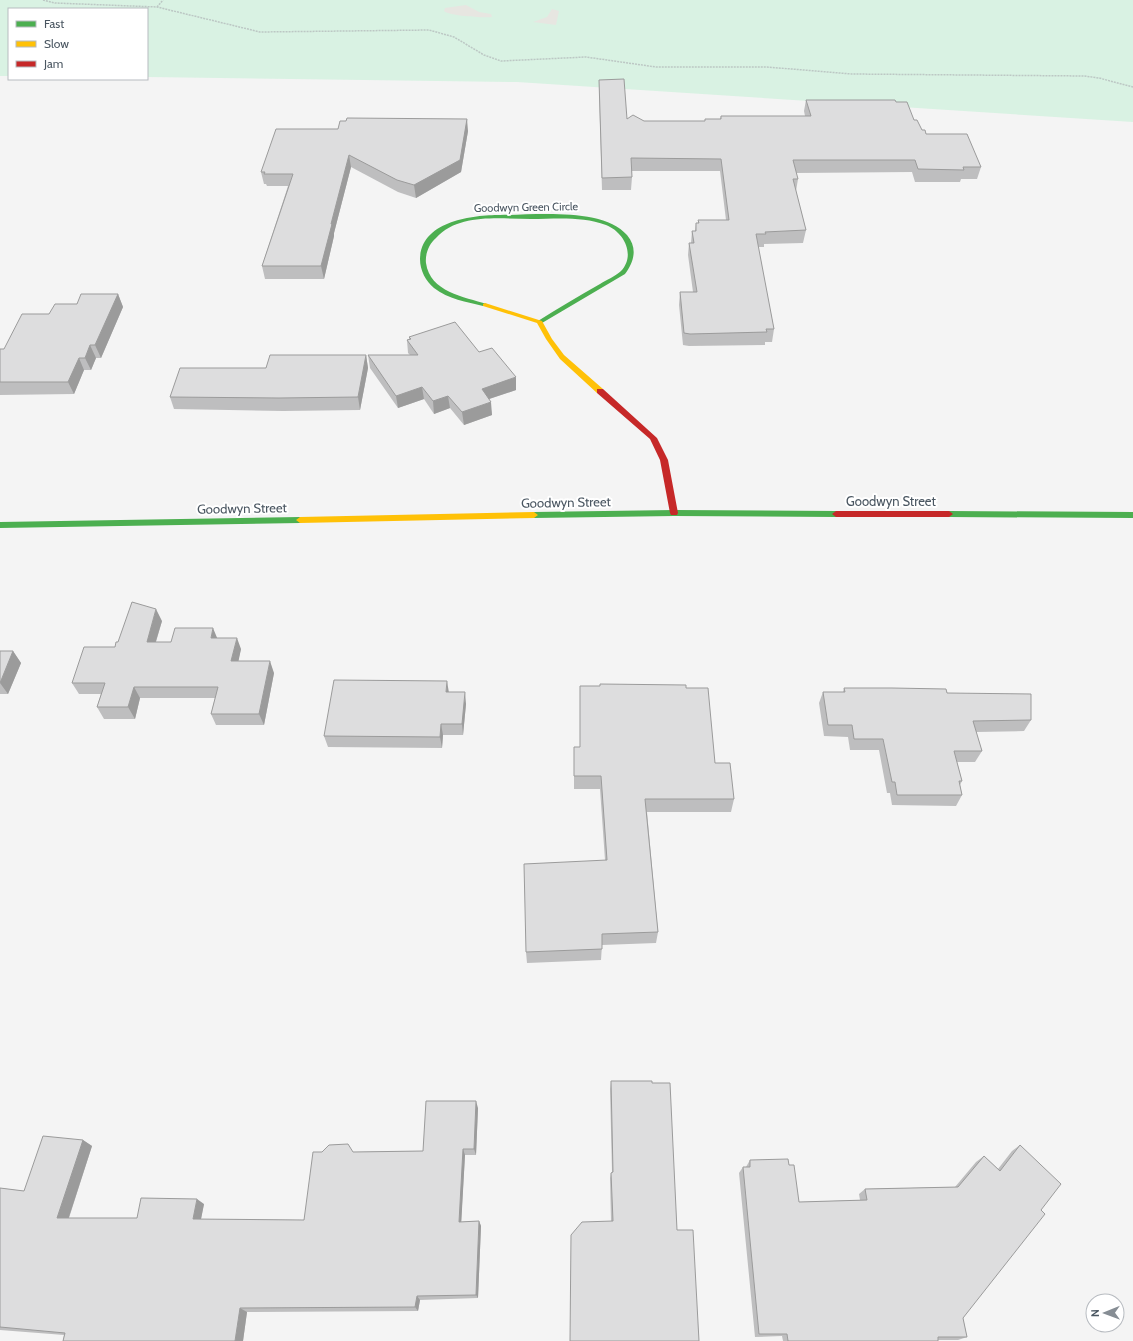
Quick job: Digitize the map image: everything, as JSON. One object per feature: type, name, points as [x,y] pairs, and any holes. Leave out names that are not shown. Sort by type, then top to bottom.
[{"type":"street","name":"Goodwyn Green Circle","points":[[571,217],[590,219],[606,223],[619,229],[628,238],[631,251],[630,262],[623,273],[540,322],[445,292],[431,281],[423,269],[422,257],[426,244],[437,233],[450,225],[480,218],[571,217]]},
{"type":"street","points":[[540,322],[549,339],[562,357],[653,438],[664,460],[674,513]]},
{"type":"street","name":"Goodwyn Street","points":[[0,525],[674,513],[1133,515]]},
{"type":"path","points":[[43,0],[55,3],[157,7],[260,32],[421,30],[439,32],[462,41],[484,55],[501,62],[586,57],[656,67],[767,67],[852,74],[1084,76],[1098,78],[1133,88]]},
{"type":"path","points":[[157,7],[163,0]]},
{"type":"green space","points":[[0,0],[1133,0],[1133,122],[517,82],[148,77],[148,8],[8,8],[8,76],[0,76]]},
{"type":"sand","points":[[466,5],[479,12],[491,14],[492,17],[459,15],[444,11],[445,8]]},
{"type":"sand","points":[[552,9],[559,11],[556,25],[533,22],[547,17]]},
{"type":"building","points":[[624,79],[627,119],[633,115],[644,121],[705,121],[705,119],[721,119],[721,116],[811,116],[806,100],[895,100],[896,102],[907,102],[914,120],[917,120],[922,130],[925,130],[926,134],[967,134],[981,167],[963,167],[964,170],[918,169],[915,160],[793,160],[798,179],[793,179],[806,230],[765,232],[766,234],[756,234],[774,329],[766,329],[767,332],[684,333],[680,292],[697,292],[689,243],[694,243],[692,231],[696,231],[696,223],[699,223],[698,220],[729,220],[721,159],[631,158],[632,177],[602,178],[599,80]]},
{"type":"building","points":[[347,118],[467,119],[460,160],[414,185],[397,180],[349,155],[321,266],[262,266],[293,174],[264,174],[265,172],[261,172],[276,129],[338,129],[340,121],[346,121]]},
{"type":"building","points":[[81,294],[118,294],[95,345],[90,345],[85,358],[79,358],[68,382],[0,382],[0,349],[4,349],[22,314],[49,314],[55,304],[77,304]]},
{"type":"building","points":[[455,322],[479,352],[492,348],[516,377],[482,389],[491,402],[462,412],[448,396],[433,401],[422,387],[396,396],[368,355],[418,355],[407,340],[411,339],[409,337]]},
{"type":"building","points":[[270,355],[366,355],[358,397],[170,397],[180,368],[266,368]]},
{"type":"building","points":[[132,602],[156,609],[147,642],[171,642],[175,628],[213,628],[211,638],[237,638],[231,661],[270,661],[259,714],[211,714],[218,687],[134,687],[128,707],[97,707],[105,683],[72,683],[84,647],[115,647]]},
{"type":"building","points":[[0,651],[13,651],[0,683]]},
{"type":"building","points":[[334,680],[447,681],[446,692],[465,692],[462,724],[441,724],[440,737],[324,736]]},
{"type":"building","points":[[600,684],[686,685],[686,688],[708,688],[715,763],[730,763],[734,799],[645,799],[658,932],[602,934],[602,949],[526,952],[524,864],[607,860],[601,776],[574,776],[574,747],[580,747],[580,686],[600,686]]},
{"type":"building","points":[[844,688],[946,689],[947,693],[1031,694],[1031,720],[973,721],[982,751],[954,751],[962,781],[959,781],[962,795],[897,795],[895,782],[892,782],[883,739],[854,739],[852,725],[828,725],[823,692],[845,692]]},
{"type":"building","points":[[611,1081],[652,1081],[652,1083],[670,1083],[677,1230],[693,1230],[699,1341],[570,1341],[571,1235],[582,1222],[613,1221],[611,1173],[613,1172]]},
{"type":"building","points":[[426,1101],[476,1101],[474,1149],[463,1149],[459,1222],[479,1221],[476,1295],[417,1296],[415,1307],[240,1308],[235,1341],[63,1341],[65,1333],[0,1327],[0,1188],[24,1191],[43,1136],[83,1140],[57,1218],[137,1218],[141,1198],[197,1199],[193,1219],[304,1220],[313,1152],[322,1152],[329,1145],[348,1144],[353,1152],[423,1151]]},
{"type":"building","points":[[1020,1145],[1061,1184],[1041,1210],[1045,1214],[963,1318],[967,1337],[938,1337],[938,1341],[788,1341],[787,1334],[759,1334],[743,1167],[750,1167],[750,1160],[788,1159],[789,1165],[794,1165],[799,1202],[867,1200],[865,1189],[958,1187],[984,1156],[1000,1171]]},
{"type":"traffic: fast","points":[[485,305],[446,292],[430,281],[425,272],[423,256],[427,245],[430,240],[444,228],[459,221],[479,218],[569,217],[597,220],[620,230],[627,239],[631,253],[628,265],[623,273],[540,322]]},
{"type":"traffic: fast","points":[[534,515],[674,513],[836,514]]},
{"type":"traffic: fast","points":[[949,514],[1133,515]]},
{"type":"traffic: fast","points":[[0,525],[300,520]]},
{"type":"traffic: slow","points":[[485,305],[540,322],[549,339],[562,357],[600,391]]},
{"type":"traffic: slow","points":[[300,520],[534,515]]},
{"type":"traffic: jam","points":[[600,391],[653,438],[664,460],[674,513]]},
{"type":"traffic: jam","points":[[836,514],[949,514]]}]
